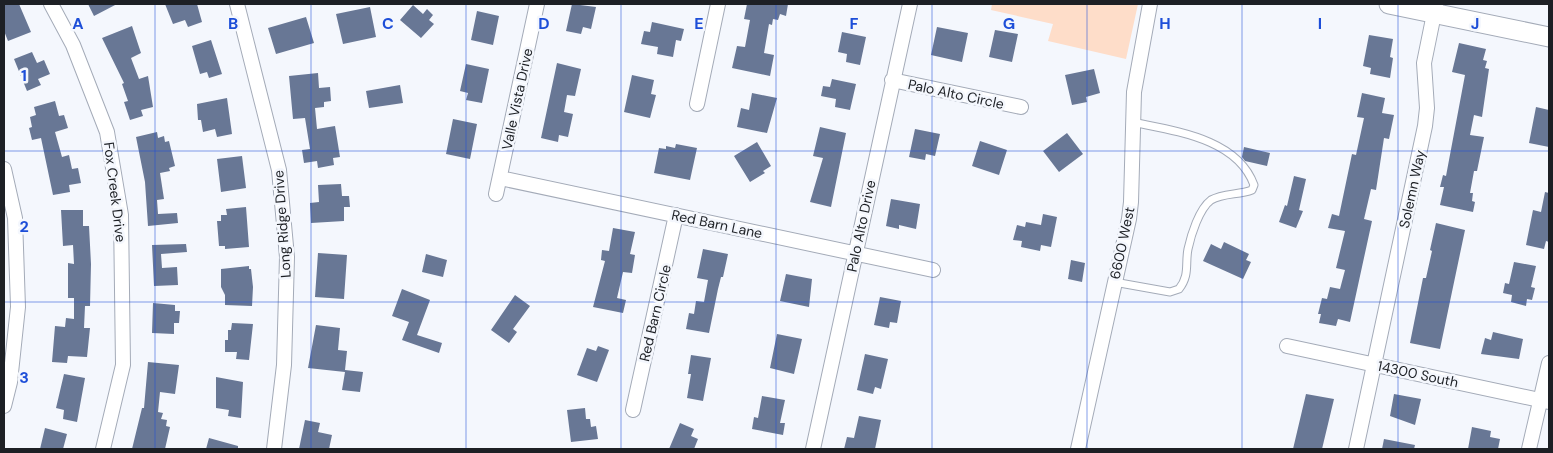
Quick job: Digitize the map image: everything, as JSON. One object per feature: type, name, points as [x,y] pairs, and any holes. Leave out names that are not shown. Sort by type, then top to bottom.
[{"type":"street","name":"Fox Creek Drive","points":[[51,4],[73,45],[107,132],[121,215],[124,294],[123,365],[103,449]]},
{"type":"street","name":"Valle Vista Drive","points":[[496,194],[537,4]]},
{"type":"street","points":[[697,104],[718,4]]},
{"type":"street","name":"Palo Alto Drive","points":[[813,449],[910,4]]},
{"type":"street","name":"6600 West","points":[[1078,449],[1132,202],[1132,122],[1137,69],[1150,4]]},
{"type":"street","points":[[1389,4],[1435,9],[1549,37]]},
{"type":"street","name":"Long Ridge Drive","points":[[241,5],[279,170],[287,256],[284,365],[274,449]]},
{"type":"street","name":"Solemn Way","points":[[1356,449],[1425,126],[1427,108],[1424,63],[1435,9]]},
{"type":"street","name":"Palo Alto Circle","points":[[892,80],[1021,108]]},
{"type":"street","points":[[4,169],[15,218],[18,307],[10,382],[4,406]]},
{"type":"street","name":"Red Barn Lane","points":[[500,178],[933,270]]},
{"type":"street","name":"Red Barn Circle","points":[[633,410],[676,215]]},
{"type":"street","name":"14300 South","points":[[1288,346],[1545,401]]},
{"type":"street","points":[[1529,449],[1545,401],[1549,363]]},
{"type":"lane","points":[[1114,282],[1170,292],[1179,289],[1188,266],[1188,248],[1204,208],[1216,198],[1242,194],[1252,190],[1254,185],[1244,168],[1224,148],[1166,129],[1132,122]]},
{"type":"shaded area","points":[[992,4],[1138,4],[1126,59],[1048,41],[1053,24],[991,10]]},
{"type":"building","points":[[4,4],[19,4],[31,32],[8,41],[4,31]]},
{"type":"building","points":[[88,4],[117,4],[94,16]]},
{"type":"building","points":[[165,4],[197,4],[202,22],[188,27],[185,20],[173,24]]},
{"type":"building","points":[[572,4],[596,7],[591,29],[583,27],[581,34],[566,31]]},
{"type":"building","points":[[747,4],[788,4],[786,16],[780,14],[778,20],[773,19],[772,25],[769,24],[764,53],[774,55],[770,76],[732,68],[737,46],[745,47],[750,20],[744,19]]},
{"type":"building","points":[[413,5],[423,14],[427,9],[433,15],[429,20],[434,24],[421,38],[400,20]]},
{"type":"building","points":[[370,7],[376,37],[343,44],[336,14]]},
{"type":"building","points":[[477,11],[499,16],[493,45],[471,40]]},
{"type":"building","points":[[306,17],[314,43],[276,54],[268,28]]},
{"type":"building","points":[[652,22],[684,29],[681,41],[676,40],[673,57],[657,54],[658,47],[641,44],[644,31],[650,32]]},
{"type":"building","points":[[132,26],[141,53],[131,58],[139,79],[148,76],[153,107],[141,110],[143,116],[130,120],[124,102],[128,101],[122,84],[124,83],[102,38]]},
{"type":"building","points":[[937,27],[968,33],[962,62],[931,55]]},
{"type":"building","points":[[995,30],[1018,34],[1012,62],[989,57]]},
{"type":"building","points":[[842,32],[866,37],[860,65],[846,62],[847,54],[838,52]]},
{"type":"building","points":[[1369,35],[1393,39],[1390,57],[1393,58],[1390,78],[1370,74],[1371,68],[1363,66]]},
{"type":"building","points":[[211,40],[222,74],[209,78],[207,72],[200,74],[192,46]]},
{"type":"building","points":[[1459,43],[1486,49],[1483,60],[1487,61],[1485,68],[1489,69],[1482,117],[1474,115],[1470,135],[1484,137],[1470,193],[1473,193],[1472,201],[1475,202],[1473,212],[1440,205],[1444,187],[1440,187],[1443,175],[1446,176],[1465,75],[1452,72]]},
{"type":"building","points":[[32,52],[37,63],[44,60],[50,74],[38,79],[41,85],[27,91],[14,59]]},
{"type":"building","points":[[557,63],[581,69],[575,96],[567,95],[564,112],[573,114],[568,137],[559,135],[558,142],[541,138]]},
{"type":"building","points":[[466,64],[489,69],[482,103],[466,100],[468,93],[460,91]]},
{"type":"building","points":[[1094,69],[1100,93],[1086,97],[1087,102],[1072,105],[1065,75]]},
{"type":"building","points":[[318,73],[319,88],[330,87],[331,101],[324,102],[324,107],[315,108],[317,129],[335,126],[340,157],[333,158],[334,165],[318,168],[317,161],[304,163],[302,150],[310,149],[305,118],[293,119],[289,76]]},
{"type":"building","points":[[632,75],[654,80],[651,94],[656,95],[650,118],[624,112]]},
{"type":"building","points":[[832,79],[856,84],[850,110],[835,107],[836,99],[821,96],[823,86],[830,87]]},
{"type":"building","points":[[400,85],[403,103],[369,108],[366,91]]},
{"type":"building","points":[[752,93],[777,98],[767,133],[737,127],[741,108],[749,110]]},
{"type":"building","points":[[1362,93],[1385,98],[1382,113],[1394,115],[1389,139],[1384,138],[1376,190],[1371,189],[1364,219],[1372,221],[1350,322],[1338,319],[1336,326],[1319,323],[1321,314],[1318,314],[1322,298],[1327,299],[1330,287],[1340,289],[1345,270],[1336,268],[1345,231],[1328,228],[1332,214],[1339,216],[1352,154],[1356,155],[1364,118],[1357,117]]},
{"type":"building","points":[[227,98],[232,134],[217,137],[215,129],[203,132],[201,120],[198,120],[197,104]]},
{"type":"building","points":[[55,101],[59,116],[64,115],[68,128],[55,132],[62,157],[69,155],[72,169],[78,168],[81,183],[69,185],[70,192],[53,195],[41,138],[32,140],[29,128],[32,127],[30,117],[36,115],[34,107]]},
{"type":"building","points":[[1536,107],[1549,110],[1549,147],[1529,143]]},
{"type":"building","points":[[453,119],[477,124],[470,159],[446,154]]},
{"type":"building","points":[[820,127],[846,133],[831,207],[810,202],[823,158],[813,156]]},
{"type":"building","points":[[915,129],[940,134],[935,156],[926,154],[925,160],[909,157]]},
{"type":"building","points":[[157,132],[158,138],[164,136],[165,142],[169,141],[175,166],[169,168],[170,171],[160,173],[164,199],[157,200],[158,214],[177,213],[178,223],[148,226],[145,182],[136,137]]},
{"type":"building","points":[[1067,133],[1083,154],[1059,172],[1043,151]]},
{"type":"building","points":[[980,141],[1007,150],[999,175],[972,166]]},
{"type":"building","points":[[757,142],[771,166],[763,171],[765,173],[750,182],[734,156]]},
{"type":"building","points":[[676,144],[697,148],[690,180],[654,173],[659,148],[666,149],[666,146],[675,148]]},
{"type":"building","points":[[1244,147],[1270,153],[1267,166],[1245,161],[1242,157]]},
{"type":"building","points":[[242,156],[246,188],[221,192],[217,159]]},
{"type":"building","points":[[1294,176],[1306,179],[1299,210],[1303,211],[1296,228],[1279,222],[1285,205],[1287,206]]},
{"type":"building","points":[[341,184],[342,196],[349,196],[350,207],[344,207],[344,221],[311,223],[310,203],[319,202],[318,185]]},
{"type":"building","points":[[1545,192],[1549,193],[1549,242],[1546,241],[1544,249],[1526,245],[1533,210],[1541,212]]},
{"type":"building","points":[[891,199],[920,204],[916,229],[899,225],[899,229],[886,226]]},
{"type":"building","points":[[246,207],[249,247],[225,249],[225,246],[219,246],[217,221],[221,221],[221,215],[227,215],[226,209]]},
{"type":"building","points":[[61,210],[83,210],[83,226],[89,226],[91,264],[90,306],[85,306],[84,328],[90,328],[87,357],[68,356],[67,363],[52,362],[55,326],[65,327],[66,318],[74,319],[74,298],[68,298],[68,263],[74,264],[73,245],[63,246]]},
{"type":"building","points":[[1043,214],[1057,217],[1051,247],[1041,245],[1040,251],[1021,247],[1022,241],[1013,240],[1017,225],[1025,227],[1026,222],[1041,225]]},
{"type":"building","points":[[1436,223],[1465,230],[1440,349],[1410,343],[1423,278],[1426,278],[1432,251],[1430,250]]},
{"type":"building","points":[[613,228],[635,232],[630,254],[635,255],[632,273],[623,272],[617,298],[626,300],[623,313],[593,307],[605,261],[601,260],[602,250],[609,251]]},
{"type":"building","points":[[1224,242],[1249,254],[1246,260],[1251,262],[1243,279],[1203,261],[1211,244],[1221,249]]},
{"type":"building","points":[[186,244],[187,252],[161,254],[162,268],[177,267],[178,285],[154,286],[152,245]]},
{"type":"building","points":[[703,249],[728,254],[723,277],[721,277],[718,289],[709,333],[686,329],[689,313],[694,314],[696,301],[704,302],[708,280],[697,278]]},
{"type":"building","points":[[318,253],[347,255],[344,299],[315,297]]},
{"type":"building","points":[[426,254],[447,260],[443,277],[422,272]]},
{"type":"building","points":[[1071,260],[1085,263],[1082,282],[1068,279]]},
{"type":"building","points":[[1514,262],[1536,266],[1531,287],[1535,288],[1532,300],[1527,299],[1526,306],[1511,302],[1512,295],[1503,293],[1505,283],[1509,284]]},
{"type":"building","points":[[249,266],[253,287],[252,306],[225,305],[225,295],[221,287],[221,269]]},
{"type":"building","points":[[786,274],[812,279],[809,307],[780,301]]},
{"type":"building","points":[[402,289],[430,300],[417,335],[442,343],[439,353],[402,340],[409,322],[392,316]]},
{"type":"building","points":[[515,295],[530,306],[513,329],[517,332],[509,343],[491,330]]},
{"type":"building","points":[[880,297],[901,301],[897,323],[890,322],[889,328],[874,325]]},
{"type":"building","points":[[153,303],[175,305],[175,311],[180,311],[179,323],[174,323],[174,334],[152,333]]},
{"type":"building","points":[[232,323],[253,324],[249,360],[236,359],[237,352],[225,352],[225,340],[228,340],[228,330],[231,330]]},
{"type":"building","points":[[316,325],[340,328],[338,350],[347,351],[345,370],[363,372],[360,392],[342,390],[345,372],[308,368]]},
{"type":"building","points":[[1493,332],[1523,339],[1519,359],[1481,354],[1485,338],[1491,340]]},
{"type":"building","points":[[777,334],[802,339],[794,374],[770,368]]},
{"type":"building","points":[[598,346],[609,350],[597,382],[577,375],[587,348],[596,351]]},
{"type":"building","points":[[865,354],[888,359],[881,389],[875,387],[873,394],[857,390]]},
{"type":"building","points":[[691,355],[711,358],[703,401],[687,398],[691,374],[688,374]]},
{"type":"building","points":[[148,362],[179,365],[175,394],[160,392],[158,412],[163,413],[161,419],[167,420],[166,426],[170,427],[165,449],[132,449],[142,408],[144,408]]},
{"type":"building","points":[[64,374],[85,378],[77,422],[63,419],[64,410],[56,408]]},
{"type":"building","points":[[216,377],[243,382],[241,418],[228,416],[229,410],[216,408]]},
{"type":"building","points":[[1306,394],[1334,399],[1322,449],[1293,449]]},
{"type":"building","points":[[1394,394],[1421,399],[1415,425],[1390,416]]},
{"type":"building","points":[[762,396],[785,400],[780,423],[785,423],[783,435],[752,429],[754,417],[758,418]]},
{"type":"building","points":[[585,408],[586,419],[590,419],[591,427],[596,426],[598,439],[571,442],[567,410]]},
{"type":"building","points":[[859,416],[881,420],[875,449],[844,449],[847,437],[854,438]]},
{"type":"building","points":[[305,420],[320,423],[318,432],[332,435],[329,449],[299,449]]},
{"type":"building","points":[[680,423],[694,429],[691,436],[698,439],[694,449],[669,449]]},
{"type":"building","points":[[1472,427],[1491,431],[1490,437],[1500,439],[1498,449],[1468,449]]},
{"type":"building","points":[[45,428],[67,434],[63,449],[40,449]]},
{"type":"building","points":[[209,438],[238,446],[238,449],[206,449]]},
{"type":"building","points":[[1384,439],[1415,445],[1414,449],[1382,449]]}]
